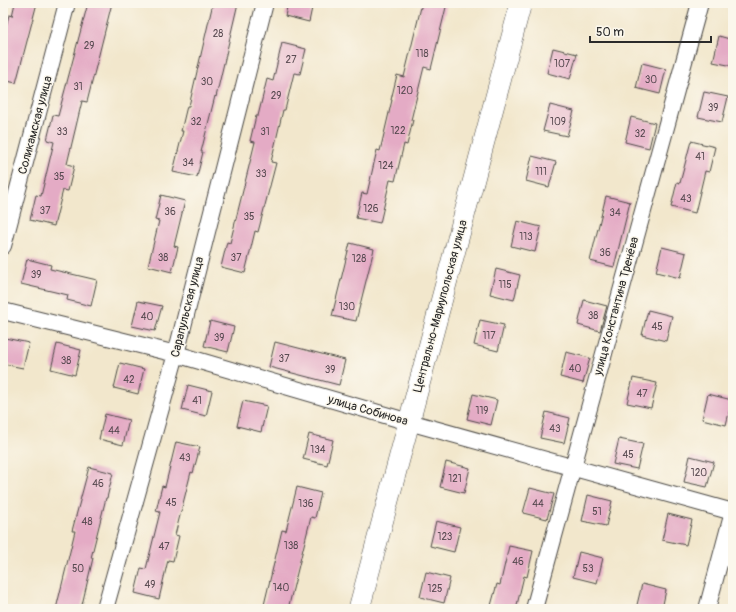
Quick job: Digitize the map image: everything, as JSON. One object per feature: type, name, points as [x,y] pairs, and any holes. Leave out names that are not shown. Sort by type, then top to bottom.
[{"type":"street","name":"Соликамская улица","points":[[3,246],[68,3]]},
{"type":"street","name":"Сарапульская улица","points":[[105,609],[176,354],[265,3]]},
{"type":"street","name":"Центрально-Мариупольская улица","points":[[359,609],[520,3]]},
{"type":"street","name":"улица Константина Тренёва","points":[[534,609],[700,3]]},
{"type":"street","name":"улица Собинова","points":[[3,311],[176,354],[409,422],[572,466],[733,512]]},
{"type":"street","points":[[707,609],[733,512]]},
{"type":"building","points":[[15,3],[37,3],[16,83],[3,80],[3,38],[9,15],[12,16]]},
{"type":"building","points":[[88,3],[112,3],[87,102],[82,101],[67,164],[74,166],[68,191],[63,190],[54,226],[30,220],[36,195],[41,196],[54,142],[47,140],[53,115],[58,116]]},
{"type":"building","points":[[213,3],[238,3],[216,97],[215,96],[201,152],[203,152],[197,177],[173,172],[183,131],[181,131],[187,106],[189,106]]},
{"type":"building","points":[[288,3],[313,3],[309,22],[285,16]]},
{"type":"building","points":[[422,3],[447,3],[431,69],[424,67],[411,120],[413,120],[407,145],[404,144],[395,181],[390,180],[380,223],[356,218],[362,193],[367,194],[377,150],[380,151],[397,75],[404,77]]},
{"type":"building","points":[[719,36],[733,40],[733,66],[713,62]]},
{"type":"building","points":[[282,43],[306,49],[300,74],[294,73],[285,110],[283,110],[271,162],[276,163],[258,232],[255,231],[245,273],[221,267],[227,242],[230,243],[255,142],[250,141],[256,116],[258,116],[267,79],[273,81]]},
{"type":"building","points":[[553,48],[577,54],[570,79],[547,73]]},
{"type":"building","points":[[642,63],[666,69],[660,94],[636,88]]},
{"type":"building","points":[[704,92],[728,97],[722,122],[698,117]]},
{"type":"building","points":[[550,105],[574,111],[567,136],[543,131]]},
{"type":"building","points":[[631,117],[655,123],[649,148],[625,142]]},
{"type":"building","points":[[691,141],[715,147],[709,172],[705,171],[695,213],[671,207],[677,182],[680,183]]},
{"type":"building","points":[[532,156],[556,162],[549,187],[526,181]]},
{"type":"building","points":[[161,195],[185,201],[174,246],[178,247],[172,272],[148,266],[159,221],[155,220]]},
{"type":"building","points":[[606,196],[630,202],[614,267],[590,261]]},
{"type":"building","points":[[517,221],[541,227],[535,252],[511,246]]},
{"type":"building","points":[[350,243],[374,249],[356,321],[332,316]]},
{"type":"building","points":[[662,247],[686,253],[680,278],[656,272]]},
{"type":"building","points":[[27,259],[51,265],[50,269],[97,280],[91,306],[67,300],[68,295],[21,284]]},
{"type":"building","points":[[496,269],[520,275],[514,300],[490,294]]},
{"type":"building","points":[[584,300],[607,306],[600,331],[578,325]]},
{"type":"building","points":[[138,301],[162,306],[155,331],[132,326]]},
{"type":"building","points":[[648,310],[672,316],[666,341],[642,335]]},
{"type":"building","points":[[480,320],[504,325],[498,351],[474,345]]},
{"type":"building","points":[[210,321],[234,327],[228,352],[204,346]]},
{"type":"building","points":[[5,338],[29,343],[23,368],[3,364],[3,344]]},
{"type":"building","points":[[275,342],[345,360],[339,385],[269,367]]},
{"type":"building","points":[[57,344],[81,350],[75,375],[51,369]]},
{"type":"building","points":[[566,352],[590,358],[583,383],[560,377]]},
{"type":"building","points":[[120,363],[144,369],[138,394],[114,388]]},
{"type":"building","points":[[633,378],[657,383],[651,408],[627,403]]},
{"type":"building","points":[[188,385],[212,391],[206,416],[182,410]]},
{"type":"building","points":[[473,394],[497,400],[491,425],[467,419]]},
{"type":"building","points":[[708,394],[732,400],[726,425],[702,419]]},
{"type":"building","points":[[243,401],[267,406],[261,432],[237,426]]},
{"type":"building","points":[[546,412],[570,418],[564,443],[540,438]]},
{"type":"building","points":[[105,414],[129,420],[123,445],[99,439]]},
{"type":"building","points":[[309,434],[333,440],[327,465],[303,459]]},
{"type":"building","points":[[619,439],[643,444],[637,469],[613,464]]},
{"type":"building","points":[[176,442],[200,447],[193,473],[191,472],[175,535],[179,536],[173,561],[168,560],[159,599],[135,593],[141,568],[146,569],[160,512],[156,511],[162,486],[165,487]]},
{"type":"building","points":[[690,456],[714,462],[707,487],[684,482]]},
{"type":"building","points":[[446,462],[470,468],[464,493],[440,487]]},
{"type":"building","points":[[89,467],[113,473],[91,558],[93,558],[81,609],[56,609],[75,531],[72,531]]},
{"type":"building","points":[[297,487],[321,493],[315,518],[311,517],[288,609],[263,609],[282,530],[286,531]]},
{"type":"building","points":[[530,488],[554,494],[547,519],[523,513]]},
{"type":"building","points":[[588,495],[612,501],[606,526],[582,521]]},
{"type":"building","points":[[668,514],[692,520],[686,545],[662,540]]},
{"type":"building","points":[[436,521],[460,527],[454,552],[430,546]]},
{"type":"building","points":[[509,546],[533,551],[527,577],[524,576],[516,609],[490,609],[497,584],[500,585]]},
{"type":"building","points":[[579,552],[603,558],[597,583],[573,577]]},
{"type":"building","points":[[426,572],[450,578],[444,603],[420,597]]},
{"type":"building","points":[[642,584],[666,590],[662,609],[636,609]]}]
